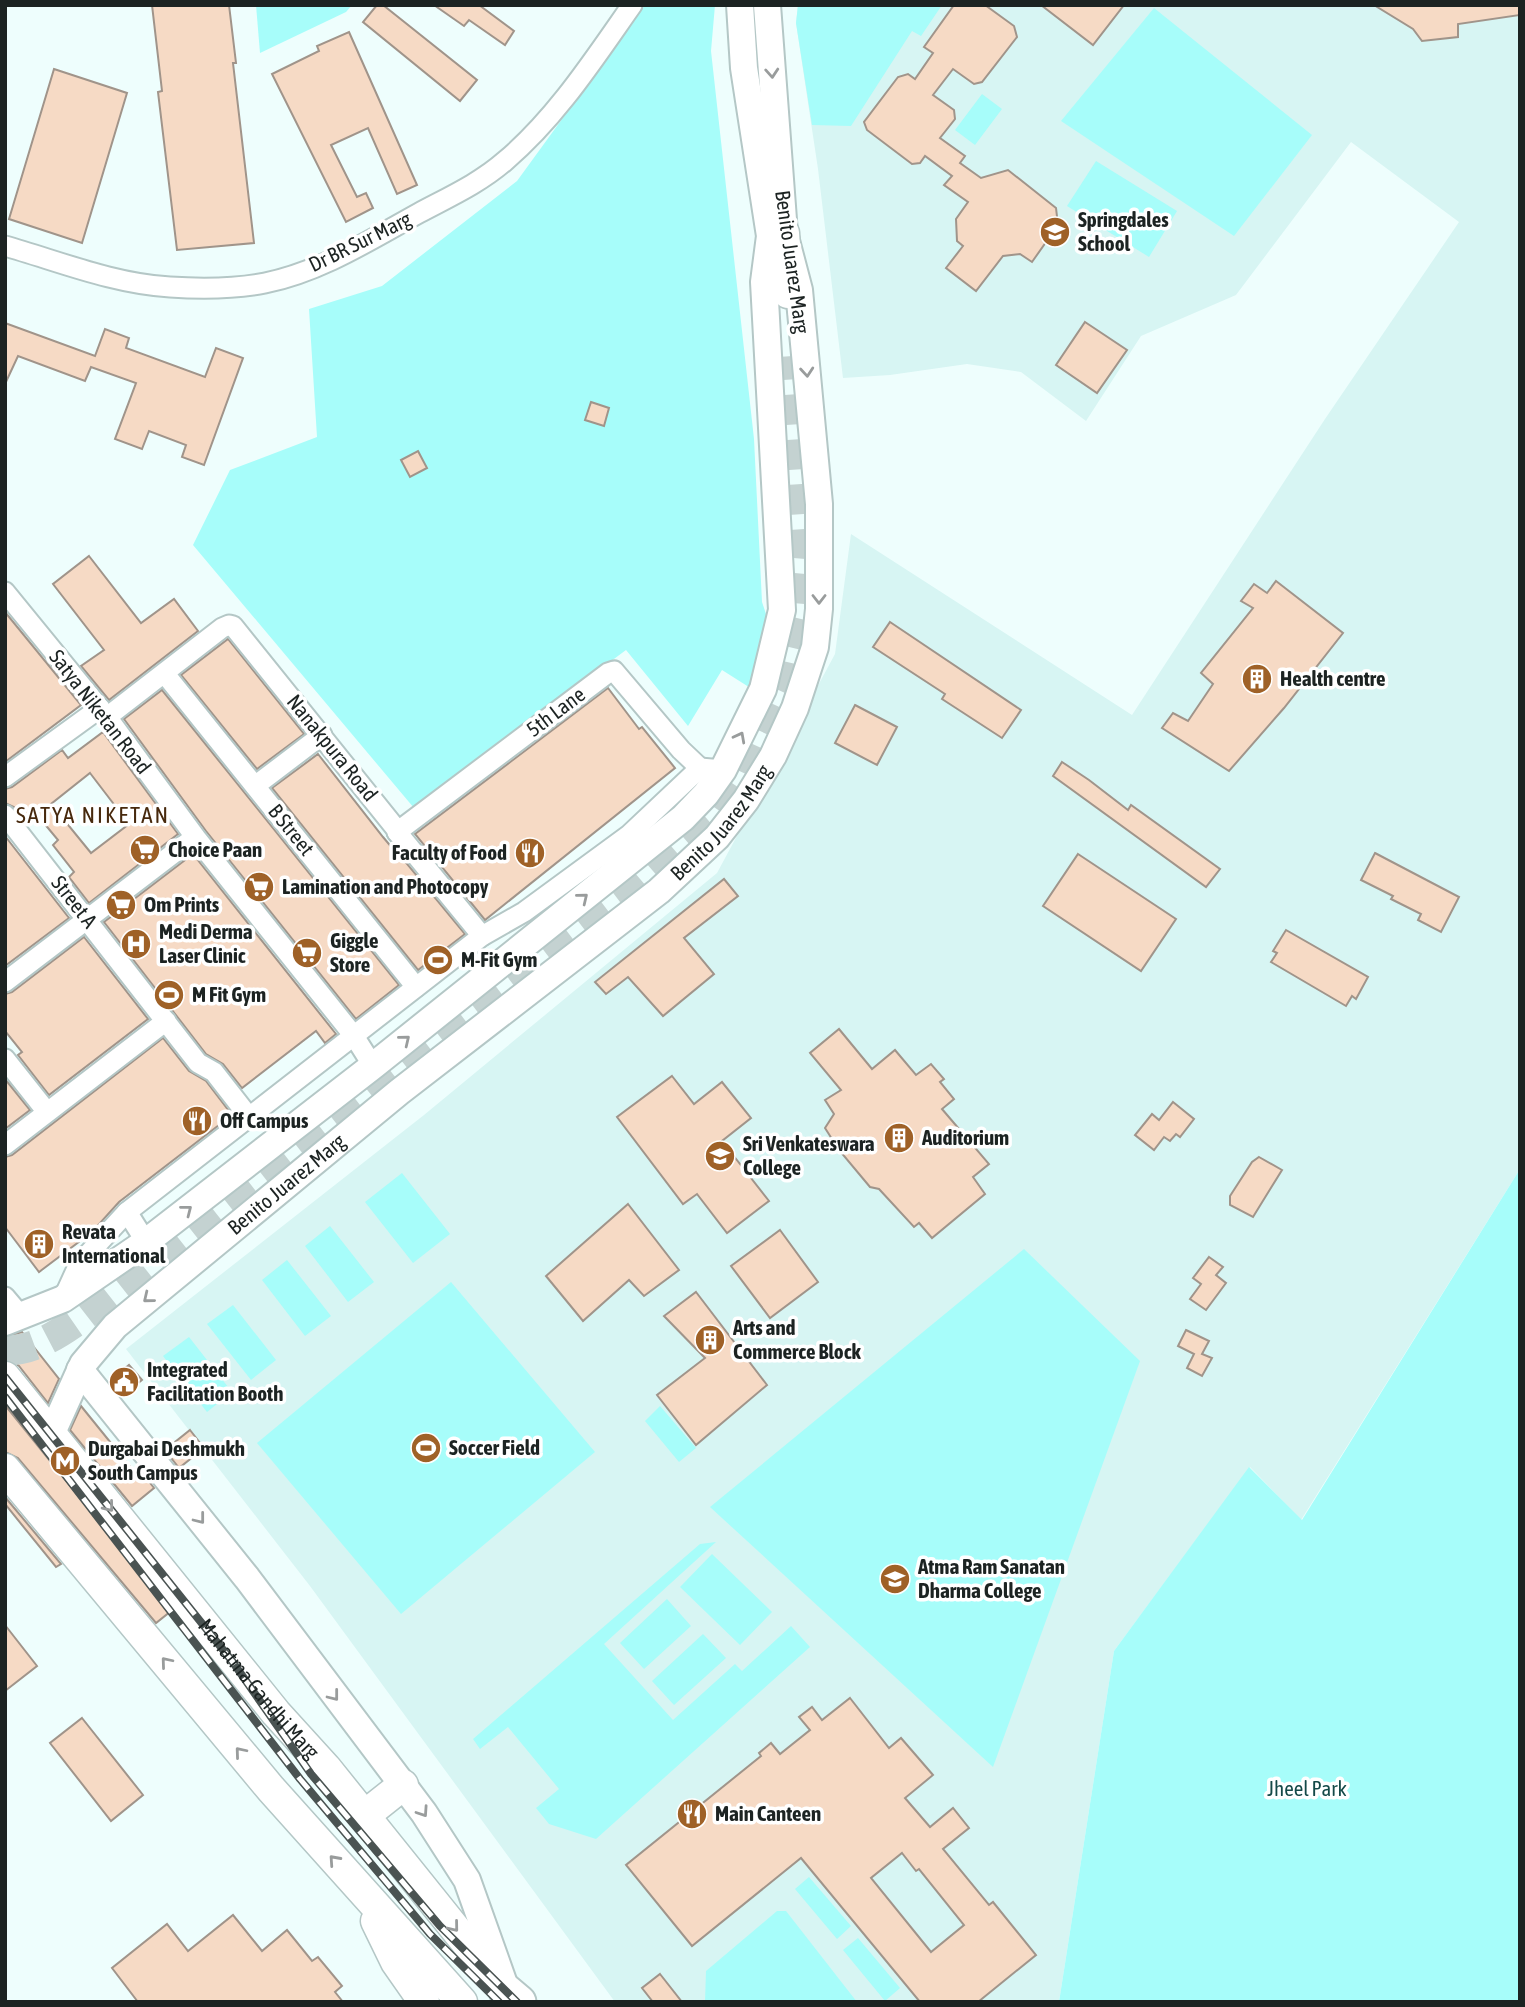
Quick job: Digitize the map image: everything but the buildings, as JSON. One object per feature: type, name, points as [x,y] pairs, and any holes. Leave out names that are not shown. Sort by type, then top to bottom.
[{"type":"main road","points":[[777,234],[782,292]]},
{"type":"main road","name":"Mahatma Gandhi Marg","points":[[5,1377],[276,1713],[513,1998]]},
{"type":"main road","points":[[5,1469],[271,1789],[462,2002]]},
{"type":"main road","points":[[364,1816],[403,1785]]},
{"type":"main road","points":[[360,1889],[396,1962],[424,2002]]},
{"type":"street","name":"Dr BR Sur Marg","points":[[5,246],[129,281],[166,287],[244,286],[266,283],[309,269],[345,254],[475,183],[507,160],[546,119],[582,75],[632,5]]},
{"type":"street","name":"Benito Juarez Marg","points":[[51,1435],[80,1370],[114,1326],[399,1092],[659,891],[717,837],[746,800],[773,756],[795,708],[815,647],[819,609],[819,504],[799,290],[777,234],[744,68],[740,5]]},
{"type":"street","name":"Benito Juarez Marg","points":[[10,1312],[63,1299],[146,1242],[373,1066],[682,818],[706,794],[711,769],[763,689],[782,610],[764,282],[777,234],[767,5]]},
{"type":"street","name":"Satya Niketan Road","points":[[5,592],[104,712],[195,837],[354,1036],[373,1066]]},
{"type":"street","name":"Nanakpura Road","points":[[165,674],[222,628],[233,626],[482,936]]},
{"type":"street","name":"5th Lane","points":[[397,832],[614,671],[681,750],[711,769]]},
{"type":"street","points":[[5,777],[165,674]]},
{"type":"street","name":"B Street","points":[[165,674],[416,987]]},
{"type":"street","points":[[255,786],[321,735]]},
{"type":"street","points":[[63,1299],[79,1264],[127,1212],[482,936],[524,912],[629,835],[711,769]]},
{"type":"street","name":"Street A","points":[[5,815],[198,1063],[214,1072],[249,1117]]},
{"type":"street","points":[[5,982],[195,837]]},
{"type":"street","points":[[5,1145],[166,1021]]},
{"type":"street","points":[[5,1059],[47,1112]]},
{"type":"street","points":[[127,1212],[146,1242]]},
{"type":"street","points":[[80,1370],[247,1578],[403,1785],[467,1880],[513,1998]]},
{"type":"shaded area","points":[[798,5],[1520,5],[1520,1169],[1301,1520],[1250,1467],[1114,1651],[1059,2002],[615,2002],[310,1586],[126,1349],[424,1115],[717,873],[835,654],[851,534],[1132,715],[1325,419],[1459,222],[1351,142],[1236,295],[1141,336],[1086,421],[1021,372],[967,364],[890,375],[843,378],[818,169],[796,23]]},
{"type":"green space","points":[[256,5],[352,5],[346,12],[260,53]]},
{"type":"green space","points":[[645,5],[715,5],[711,51],[754,439],[762,602],[767,617],[752,689],[722,670],[688,726],[626,650],[414,808],[193,545],[230,470],[317,437],[309,309],[382,286],[517,181]]},
{"type":"green space","points":[[798,5],[942,5],[921,36],[912,31],[851,126],[812,125],[796,23]]},
{"type":"green space","points":[[1154,8],[1312,135],[1234,236],[1061,121]]},
{"type":"green space","points":[[982,94],[1002,109],[975,145],[955,130]]},
{"type":"green space","points":[[1096,161],[1177,211],[1149,257],[1067,206]]},
{"type":"green space","name":"Jheel Park","points":[[1520,1169],[1520,2002],[1059,2002],[1114,1651],[1249,1467],[1302,1520]]},
{"type":"green space","points":[[402,1173],[450,1234],[413,1263],[365,1202]]},
{"type":"green space","points":[[330,1226],[374,1282],[348,1302],[305,1246]]},
{"type":"green space","points":[[1024,1249],[1140,1361],[993,1767],[710,1507]]},
{"type":"green space","points":[[287,1260],[331,1316],[305,1336],[262,1280]]},
{"type":"green space","name":"Soccer Field","points":[[451,1282],[595,1452],[401,1614],[257,1443]]},
{"type":"green space","points":[[233,1305],[276,1360],[251,1380],[207,1324]]},
{"type":"green space","points":[[189,1337],[232,1392],[207,1412],[163,1356]]},
{"type":"green space","points":[[660,1406],[696,1448],[679,1462],[645,1421]]},
{"type":"green space","points":[[716,1542],[604,1644],[673,1720],[735,1664],[742,1671],[791,1626],[810,1647],[596,1839],[549,1824],[536,1808],[559,1789],[508,1727],[480,1749],[473,1739],[700,1544]]},
{"type":"green space","points":[[712,1554],[772,1612],[740,1645],[680,1587]]},
{"type":"green space","points":[[667,1599],[691,1626],[644,1669],[620,1643]]},
{"type":"green space","points":[[703,1634],[726,1658],[674,1705],[652,1681]]},
{"type":"green space","points":[[809,1877],[851,1926],[837,1939],[795,1889]]},
{"type":"green space","points":[[777,1911],[786,1911],[857,2002],[705,2002],[706,1971]]},
{"type":"green space","points":[[858,1938],[900,1988],[885,2001],[843,1950]]},
{"type":"tunnel","points":[[5,1350],[35,1345],[81,1318],[411,1059],[620,900],[711,822],[744,774],[782,691],[801,610],[806,551],[793,356]]},
{"type":"railway","points":[[5,1377],[232,1661],[311,1774],[440,1926],[517,2002]]},
{"type":"railway","points":[[5,1397],[300,1779],[430,1934],[499,2002]]},
{"type":"place","name":"Springdales School","points":[[1055,232]]},
{"type":"place","name":"Health centre","points":[[1257,679]]},
{"type":"place","name":"Choice Paan","points":[[145,850]]},
{"type":"place","name":"Faculty of Food","points":[[530,853]]},
{"type":"place","name":"Lamination and Photocopy","points":[[259,887]]},
{"type":"place","name":"Om Prints","points":[[121,905]]},
{"type":"place","name":"Medi Derma Laser Clinic","points":[[136,944]]},
{"type":"place","name":"Giggle Store","points":[[307,953]]},
{"type":"place","name":"M-Fit Gym","points":[[438,960]]},
{"type":"place","name":"M Fit Gym","points":[[169,995]]},
{"type":"place","name":"Off Campus","points":[[197,1121]]},
{"type":"place","name":"Auditorium","points":[[899,1138]]},
{"type":"place","name":"Sri Venkateswara College","points":[[720,1156]]},
{"type":"place","name":"Revata International","points":[[39,1244]]},
{"type":"place","name":"Arts and Commerce Block","points":[[710,1340]]},
{"type":"place","name":"Integrated Facilitation Booth","points":[[124,1382]]},
{"type":"place","name":"Soccer Field","points":[[426,1448]]},
{"type":"place","name":"Durgabai Deshmukh South Campus","points":[[65,1461]]},
{"type":"place","name":"Atma Ram Sanatan Dharma College","points":[[895,1579]]},
{"type":"place","name":"Main Canteen","points":[[692,1814]]},
{"type":"district","name":"SATYA NIKETAN","points":[[93,815]]}]
